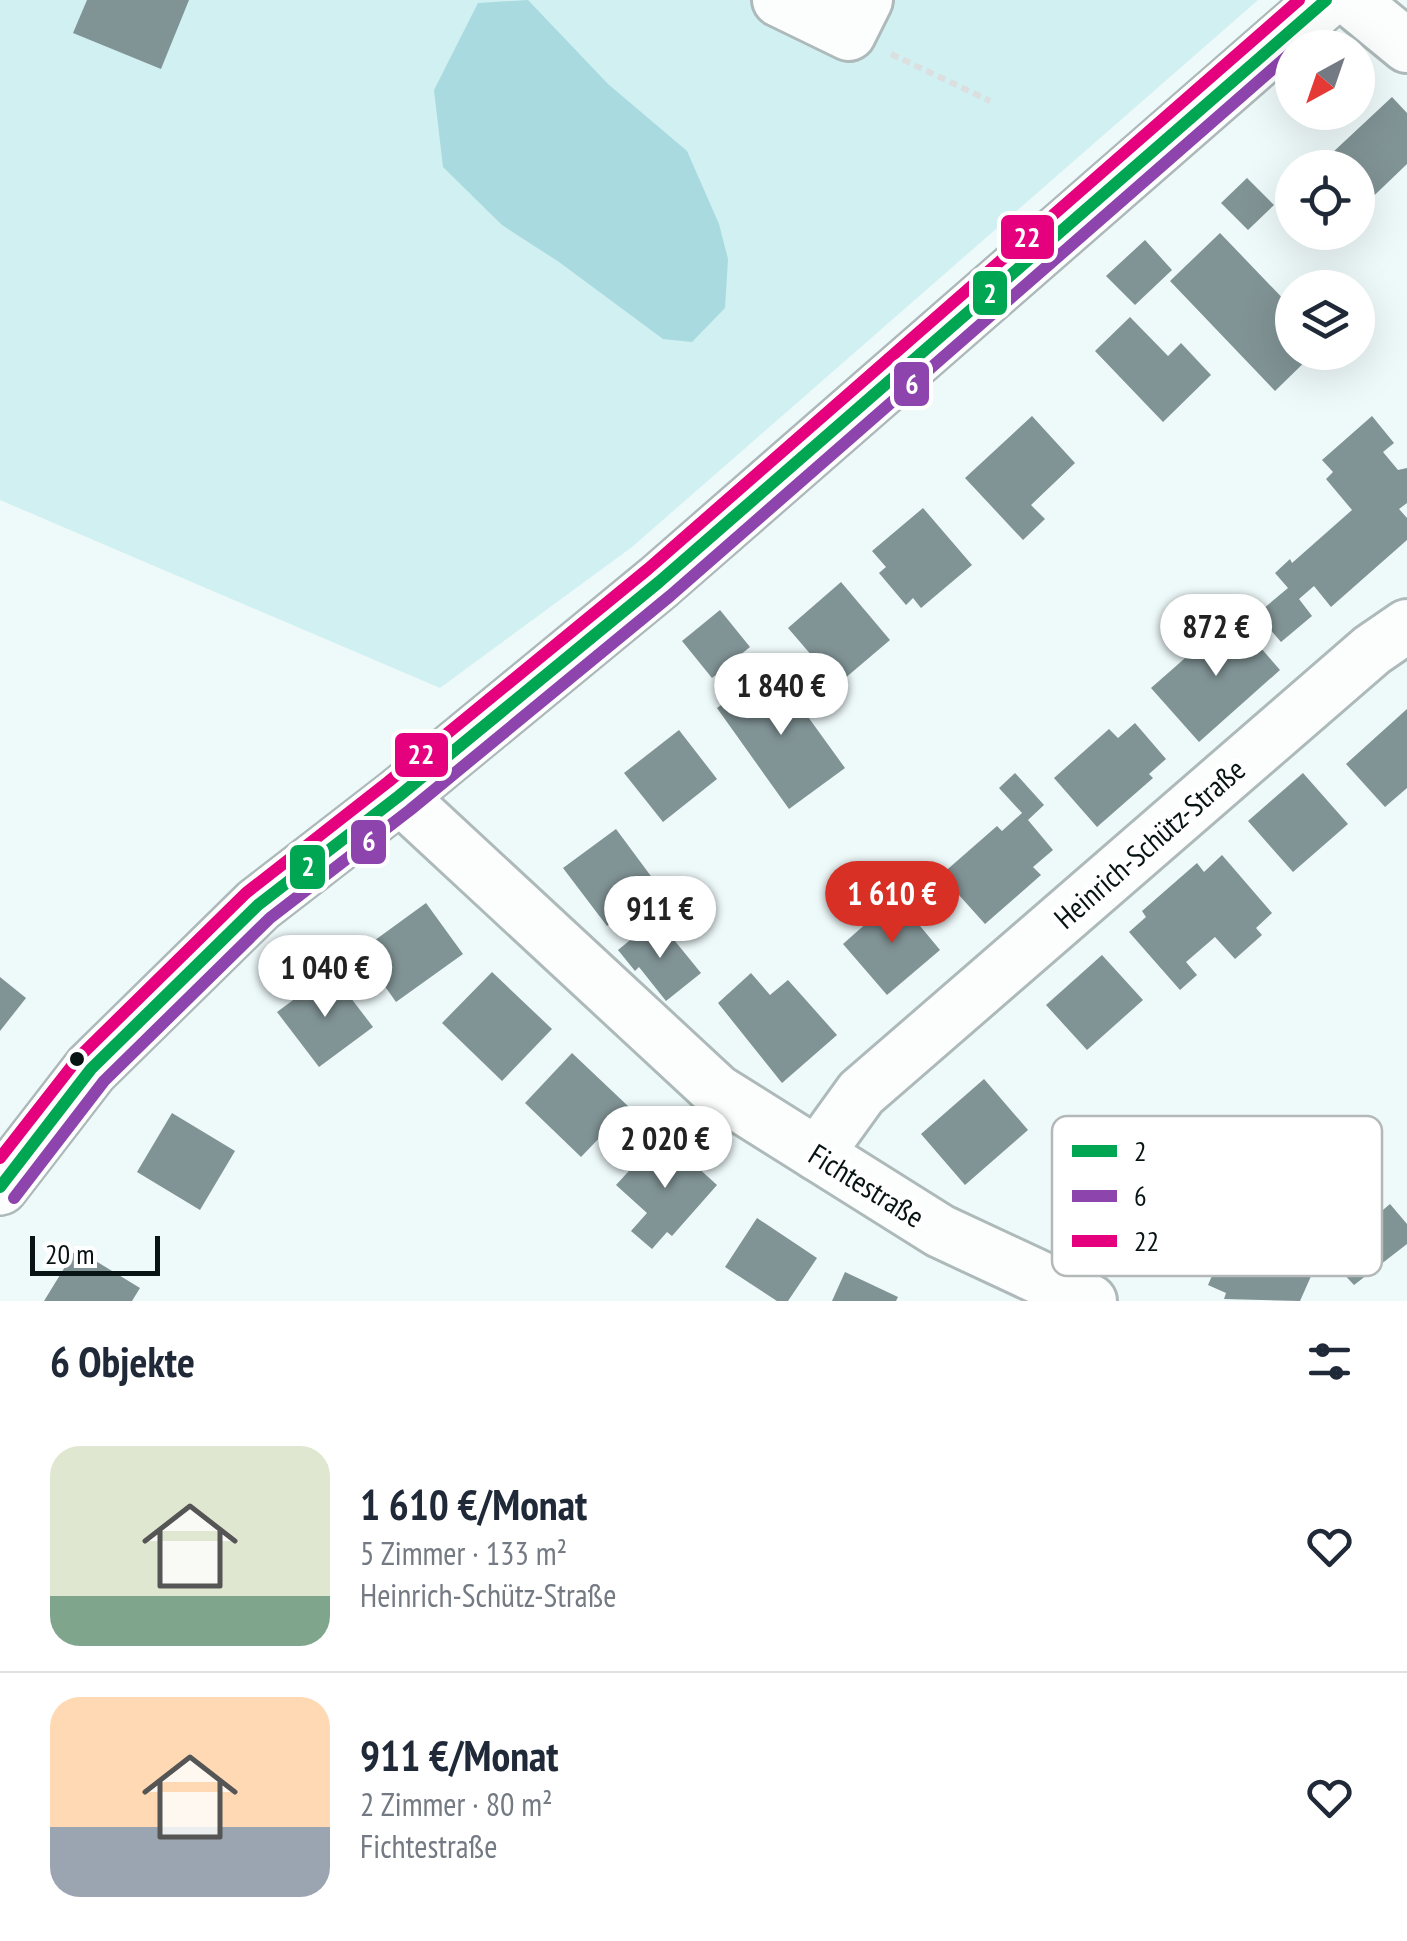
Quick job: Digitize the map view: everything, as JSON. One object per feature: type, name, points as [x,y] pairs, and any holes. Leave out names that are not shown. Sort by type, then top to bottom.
[{"type":"main road","points":[[0,1187],[91,1069],[258,906],[399,796],[659,582],[1326,0]]},
{"type":"street","points":[[779,0],[857,17]]},
{"type":"street","points":[[1352,0],[1407,46]]},
{"type":"street","name":"Heinrich-Schütz-Straße","points":[[816,1154],[861,1092],[1372,650],[1407,626]]},
{"type":"street","name":"Fichtestraße","points":[[399,796],[717,1091],[940,1230],[1090,1301]]},
{"type":"path","points":[[857,17],[990,102]]},
{"type":"shaded area","points":[[0,0],[1258,0],[632,547],[440,688],[0,500]]},
{"type":"shaded area","points":[[528,0],[608,84],[687,151],[719,224],[728,259],[725,308],[692,342],[663,339],[502,225],[443,167],[434,90],[478,3]]},
{"type":"building","points":[[87,0],[189,0],[161,69],[73,33]]},
{"type":"building","points":[[1392,97],[1407,113],[1407,164],[1375,195],[1375,150],[1335,150],[1357,130],[1375,130],[1375,113]]},
{"type":"building","points":[[1247,178],[1274,205],[1248,230],[1221,203]]},
{"type":"building","points":[[1220,233],[1275,290],[1275,370],[1297,370],[1275,391],[1170,281]]},
{"type":"building","points":[[1145,240],[1172,270],[1135,305],[1106,276]]},
{"type":"building","points":[[1130,317],[1168,356],[1181,343],[1211,375],[1163,422],[1095,351]]},
{"type":"building","points":[[1032,416],[1075,463],[1031,505],[1045,519],[1023,540],[965,478]]},
{"type":"building","points":[[1372,416],[1394,443],[1383,452],[1398,470],[1407,468],[1407,503],[1399,509],[1407,518],[1407,540],[1331,607],[1314,586],[1299,599],[1312,616],[1281,642],[1257,614],[1288,588],[1275,573],[1290,559],[1292,563],[1352,510],[1326,479],[1333,472],[1322,460]]},
{"type":"building","points":[[923,508],[972,565],[921,608],[913,598],[906,605],[879,573],[886,567],[872,551]]},
{"type":"building","points":[[841,582],[890,640],[837,685],[788,628]]},
{"type":"building","points":[[720,610],[750,647],[712,678],[682,641]]},
{"type":"building","points":[[1233,616],[1280,670],[1199,742],[1151,688]]},
{"type":"building","points":[[772,667],[845,768],[789,809],[717,708]]},
{"type":"building","points":[[1407,709],[1407,788],[1385,807],[1346,764]]},
{"type":"building","points":[[1135,723],[1166,759],[1149,774],[1153,778],[1097,827],[1054,778],[1109,729],[1118,738]]},
{"type":"building","points":[[679,730],[717,779],[663,822],[624,773]]},
{"type":"building","points":[[1015,773],[1044,805],[1028,820],[1053,850],[1033,867],[1041,875],[985,924],[941,875],[997,826],[1002,831],[1022,813],[999,788]]},
{"type":"building","points":[[1303,773],[1348,824],[1293,872],[1248,821]]},
{"type":"building","points":[[616,829],[670,896],[671,907],[656,918],[642,913],[632,920],[626,912],[607,926],[563,868]]},
{"type":"building","points":[[1222,855],[1272,913],[1256,928],[1262,935],[1235,959],[1215,937],[1186,962],[1197,975],[1180,990],[1129,932],[1146,917],[1142,911],[1197,863],[1204,872]]},
{"type":"building","points":[[896,897],[940,950],[887,995],[843,944]]},
{"type":"building","points":[[426,903],[463,954],[396,1002],[360,951]]},
{"type":"building","points":[[652,922],[666,938],[670,935],[701,973],[666,1001],[639,967],[635,971],[618,950]]},
{"type":"building","points":[[1102,955],[1143,1000],[1087,1050],[1046,1005]]},
{"type":"building","points":[[331,972],[373,1027],[319,1067],[277,1012]]},
{"type":"building","points":[[492,972],[552,1029],[502,1081],[442,1023]]},
{"type":"building","points":[[751,973],[770,995],[788,980],[837,1035],[782,1083],[718,1003]]},
{"type":"building","points":[[0,977],[26,998],[0,1031]]},
{"type":"building","points":[[572,1053],[629,1107],[581,1157],[525,1103]]},
{"type":"building","points":[[984,1079],[1028,1130],[965,1185],[921,1134]]},
{"type":"building","points":[[172,1113],[235,1151],[200,1210],[137,1172]]},
{"type":"building","points":[[662,1135],[717,1185],[672,1236],[667,1232],[652,1249],[631,1231],[647,1213],[616,1185]]},
{"type":"building","points":[[1390,1204],[1407,1224],[1407,1244],[1382,1263],[1382,1211]]},
{"type":"building","points":[[757,1218],[817,1258],[788,1301],[777,1301],[725,1267]]},
{"type":"building","points":[[76,1249],[140,1288],[132,1301],[44,1301]]},
{"type":"building","points":[[845,1272],[898,1297],[896,1301],[832,1301]]},
{"type":"building","points":[[1212,1276],[1311,1276],[1300,1301],[1224,1299],[1226,1293],[1208,1285]]},
{"type":"building","points":[[1346,1276],[1366,1276],[1354,1285]]},
{"type":"transit line","name":"22","points":[[0,1158],[79,1057],[246,893],[648,569],[1299,0]]},
{"type":"transit line","name":"2","points":[[0,1187],[91,1069],[258,905],[399,796],[659,582],[1326,0]]},
{"type":"transit line","name":"6","points":[[14,1198],[104,1081],[270,918],[410,810],[670,596],[1275,67]]}]
